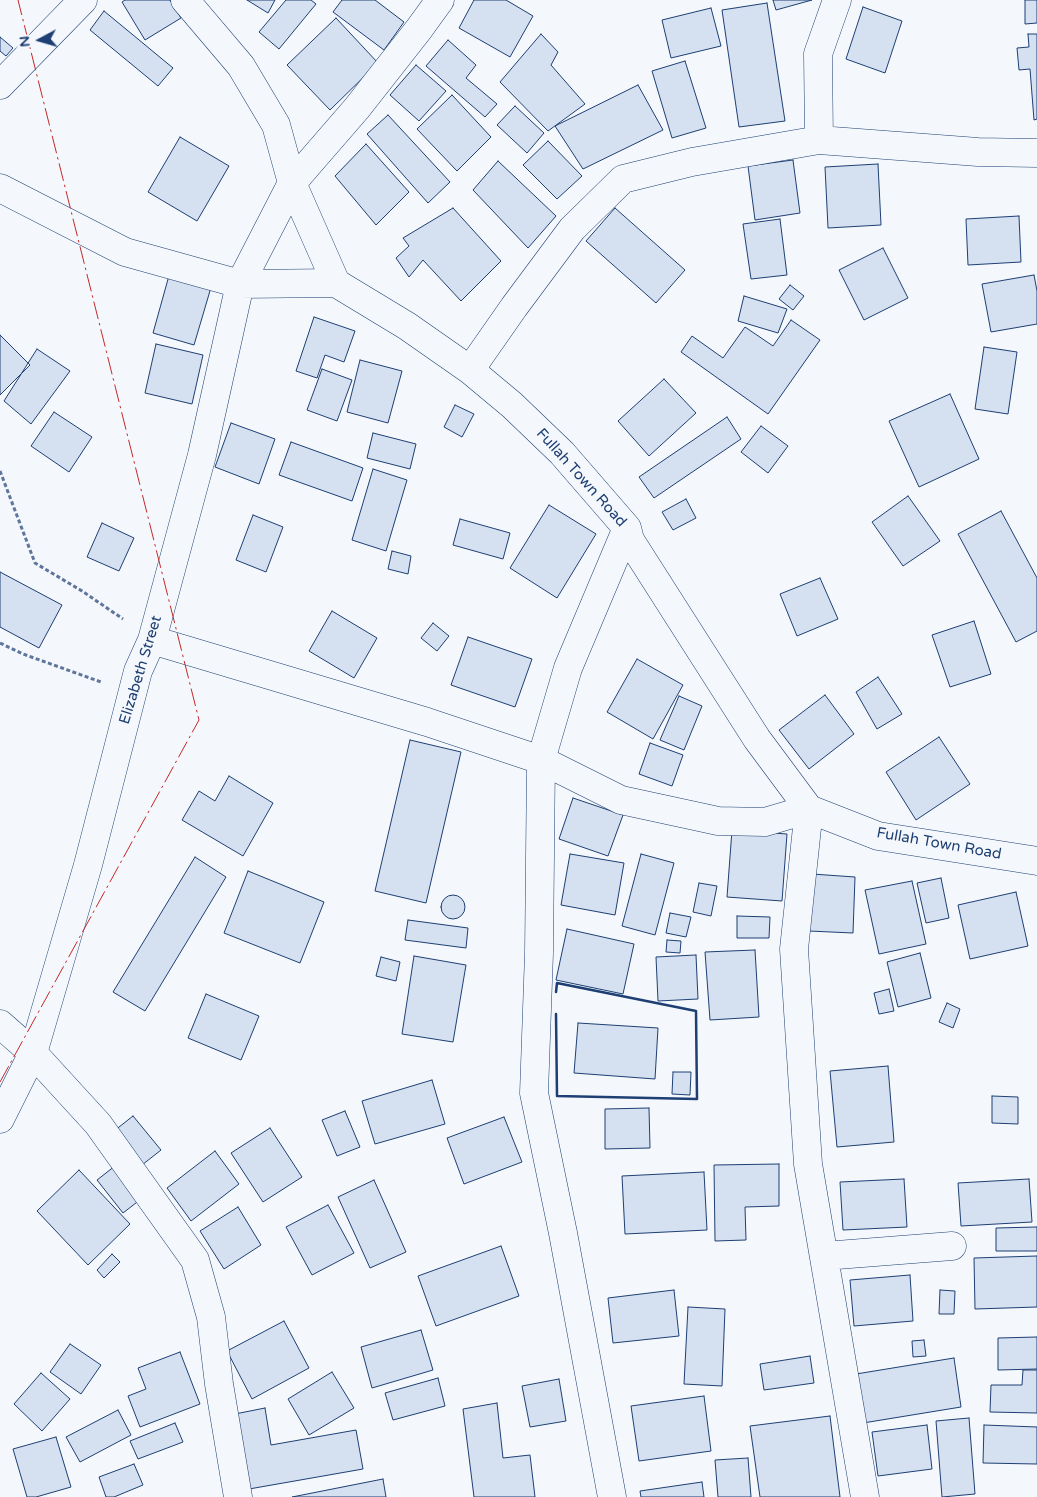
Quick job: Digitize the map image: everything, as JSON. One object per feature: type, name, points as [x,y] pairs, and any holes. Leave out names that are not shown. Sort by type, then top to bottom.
[{"type":"street","points":[[0,85],[83,0]]},
{"type":"street","points":[[0,188],[126,252],[240,284],[336,283],[292,183],[276,125],[241,66],[185,0]]},
{"type":"street","name":"Elizabeth Street","points":[[0,1119],[33,1053],[88,865],[138,671],[152,640],[202,455],[240,284],[292,183],[357,108],[440,0]]},
{"type":"street","points":[[819,140],[818,54],[837,0]]},
{"type":"street","points":[[470,370],[572,229],[624,179],[692,162],[819,140],[978,152],[1037,153]]},
{"type":"street","name":"Fullah Town Road","points":[[336,283],[407,326],[470,370],[512,405],[562,453],[627,528],[630,540],[751,731],[809,809],[878,836],[1037,861]]},
{"type":"street","points":[[612,1497],[565,1242],[534,1092],[539,952],[541,760],[568,668],[627,528]]},
{"type":"street","points":[[152,640],[427,722],[541,760],[621,800],[718,821],[765,822],[809,809],[794,949],[808,1164],[865,1497]]},
{"type":"street","points":[[0,1024],[33,1053],[98,1124],[195,1260],[211,1317],[219,1384],[238,1497]]},
{"type":"street","points":[[824,1256],[952,1246]]},
{"type":"path","points":[[0,471],[35,563],[82,591],[152,640]]},
{"type":"path","points":[[0,643],[23,654],[132,693]]},
{"type":"building","points":[[125,0],[170,0],[181,18],[145,40],[122,2]]},
{"type":"building","points":[[247,0],[275,0],[268,13]]},
{"type":"building","points":[[286,0],[311,0],[316,4],[279,49],[259,32]]},
{"type":"building","points":[[342,0],[375,0],[404,22],[384,50],[333,12]]},
{"type":"building","points":[[474,0],[506,0],[533,16],[510,57],[459,28]]},
{"type":"building","points":[[773,0],[812,0],[776,10]]},
{"type":"building","points":[[1025,0],[1037,0],[1037,23],[1025,24]]},
{"type":"building","points":[[767,3],[785,121],[739,127],[722,10]]},
{"type":"building","points":[[863,7],[902,21],[885,73],[846,59]]},
{"type":"building","points":[[711,8],[721,46],[671,58],[662,20]]},
{"type":"building","points":[[104,11],[173,68],[158,86],[90,30]]},
{"type":"building","points":[[336,18],[378,63],[330,110],[287,65]]},
{"type":"building","points":[[541,34],[558,52],[551,65],[585,104],[548,131],[500,82]]},
{"type":"building","points":[[1028,34],[1037,34],[1037,119],[1034,120],[1030,69],[1019,70],[1017,48],[1029,47]]},
{"type":"building","points":[[0,37],[13,48],[6,56],[0,51]]},
{"type":"building","points":[[448,40],[476,65],[466,78],[497,104],[485,117],[426,66]]},
{"type":"building","points":[[685,61],[706,128],[672,138],[652,71]]},
{"type":"building","points":[[416,65],[446,91],[419,121],[390,95]]},
{"type":"building","points":[[638,85],[663,130],[583,169],[555,126]]},
{"type":"building","points":[[452,95],[491,137],[457,171],[417,129]]},
{"type":"building","points":[[515,106],[544,133],[527,153],[497,125]]},
{"type":"building","points":[[388,115],[450,182],[428,203],[367,134]]},
{"type":"building","points":[[180,137],[229,166],[197,221],[148,192]]},
{"type":"building","points":[[548,141],[582,176],[557,199],[523,165]]},
{"type":"building","points":[[366,144],[409,192],[376,225],[335,176]]},
{"type":"building","points":[[793,160],[800,213],[755,220],[748,166]]},
{"type":"building","points":[[498,161],[556,216],[528,248],[473,190]]},
{"type":"building","points":[[878,164],[881,225],[828,228],[825,167]]},
{"type":"building","points":[[453,208],[501,261],[461,301],[423,260],[409,277],[396,258],[409,246],[403,238]]},
{"type":"building","points":[[615,208],[685,270],[656,303],[586,241]]},
{"type":"building","points":[[1019,216],[1021,262],[968,265],[966,219]]},
{"type":"building","points":[[780,219],[787,275],[751,279],[743,224]]},
{"type":"building","points":[[883,248],[908,298],[864,320],[839,270]]},
{"type":"building","points":[[170,272],[212,284],[194,345],[153,333]]},
{"type":"building","points":[[1034,275],[1037,291],[1037,324],[991,332],[982,284]]},
{"type":"building","points":[[790,285],[804,296],[793,310],[779,299]]},
{"type":"building","points":[[744,296],[787,309],[778,333],[738,321]]},
{"type":"building","points":[[314,317],[355,331],[344,362],[325,355],[317,378],[296,371]]},
{"type":"building","points":[[791,320],[820,340],[768,414],[681,352],[692,336],[723,358],[745,327],[773,346]]},
{"type":"building","points":[[0,335],[30,365],[0,395]]},
{"type":"building","points":[[156,344],[203,355],[192,404],[145,393]]},
{"type":"building","points":[[984,347],[1017,352],[1008,414],[975,409]]},
{"type":"building","points":[[37,349],[70,371],[31,424],[4,401]]},
{"type":"building","points":[[360,360],[402,371],[388,423],[347,412]]},
{"type":"building","points":[[322,369],[352,380],[337,421],[307,410]]},
{"type":"building","points":[[664,379],[696,413],[649,456],[618,421]]},
{"type":"building","points":[[950,394],[979,459],[919,487],[889,421]]},
{"type":"building","points":[[455,405],[474,414],[462,437],[444,427]]},
{"type":"building","points":[[54,412],[92,437],[69,472],[31,446]]},
{"type":"building","points":[[727,417],[741,439],[654,498],[639,477]]},
{"type":"building","points":[[231,423],[275,439],[259,484],[215,467]]},
{"type":"building","points":[[761,426],[788,446],[768,473],[741,452]]},
{"type":"building","points":[[373,433],[416,444],[410,469],[367,458]]},
{"type":"building","points":[[291,442],[363,468],[352,501],[279,475]]},
{"type":"building","points":[[373,469],[407,480],[386,551],[352,540]]},
{"type":"building","points":[[908,496],[940,541],[903,566],[872,522]]},
{"type":"building","points":[[686,499],[696,518],[673,530],[662,512]]},
{"type":"building","points":[[549,505],[596,534],[557,598],[510,568]]},
{"type":"building","points":[[1001,511],[1037,578],[1037,631],[1016,642],[958,534]]},
{"type":"building","points":[[253,515],[283,527],[266,572],[236,560]]},
{"type":"building","points":[[460,519],[510,533],[503,559],[453,545]]},
{"type":"building","points":[[102,523],[134,538],[119,571],[87,557]]},
{"type":"building","points":[[392,551],[411,556],[408,574],[388,569]]},
{"type":"building","points":[[0,572],[62,605],[39,648],[0,627]]},
{"type":"building","points":[[820,578],[838,619],[797,636],[780,594]]},
{"type":"building","points":[[332,611],[377,638],[354,678],[309,651]]},
{"type":"building","points":[[974,621],[991,674],[950,687],[932,635]]},
{"type":"building","points":[[433,623],[449,636],[437,651],[421,638]]},
{"type":"building","points":[[468,637],[532,659],[515,707],[451,685]]},
{"type":"building","points":[[637,659],[683,685],[653,739],[607,712]]},
{"type":"building","points":[[878,677],[902,714],[877,729],[856,692]]},
{"type":"building","points":[[825,695],[854,734],[809,769],[779,730]]},
{"type":"building","points":[[679,696],[702,706],[684,750],[660,740]]},
{"type":"building","points":[[939,737],[970,784],[916,820],[886,772]]},
{"type":"building","points":[[410,740],[461,752],[426,903],[375,891]]},
{"type":"building","points":[[650,743],[683,755],[672,786],[639,774]]},
{"type":"building","points":[[229,776],[273,803],[243,856],[182,820],[199,791],[215,801]]},
{"type":"building","points":[[573,798],[623,815],[608,856],[559,839]]},
{"type":"building","points":[[732,830],[787,834],[782,901],[727,897]]},
{"type":"building","points":[[570,854],[624,863],[615,915],[561,905]]},
{"type":"building","points":[[641,854],[674,863],[655,935],[622,926]]},
{"type":"building","points":[[195,857],[226,877],[145,1011],[113,992]]},
{"type":"building","points":[[248,871],[324,902],[300,963],[224,933]]},
{"type":"building","points":[[812,874],[855,877],[853,933],[809,931]]},
{"type":"building","points":[[941,878],[949,918],[926,923],[917,883]]},
{"type":"building","points":[[912,881],[926,944],[879,954],[865,890]]},
{"type":"building","points":[[699,883],[717,886],[711,916],[693,912]]},
{"type":"building","points":[[1016,892],[1028,946],[970,959],[958,905]]},
{"type":"building","points":[[453,895],[462,898],[465,907],[462,916],[453,919],[444,916],[441,907],[444,898]]},
{"type":"building","points":[[670,913],[691,917],[686,937],[666,933]]},
{"type":"building","points":[[737,916],[770,917],[769,938],[737,938]]},
{"type":"building","points":[[408,920],[468,928],[466,948],[405,940]]},
{"type":"building","points":[[567,929],[634,944],[623,994],[556,980]]},
{"type":"building","points":[[667,940],[681,941],[680,953],[666,952]]},
{"type":"building","points":[[755,950],[759,1017],[710,1020],[705,952]]},
{"type":"building","points":[[920,953],[931,998],[898,1007],[887,962]]},
{"type":"building","points":[[696,955],[698,999],[658,1001],[656,957]]},
{"type":"building","points":[[414,956],[466,965],[453,1042],[402,1034]]},
{"type":"building","points":[[381,957],[400,962],[396,981],[376,976]]},
{"type":"building","points":[[889,989],[894,1011],[879,1014],[874,993]]},
{"type":"building","points":[[206,994],[259,1016],[241,1060],[188,1038]]},
{"type":"building","points":[[947,1003],[960,1009],[953,1028],[939,1022]]},
{"type":"building","points":[[578,1023],[658,1028],[655,1079],[574,1073]]},
{"type":"building","points":[[888,1066],[894,1142],[837,1147],[830,1071]]},
{"type":"building","points":[[673,1072],[691,1072],[690,1095],[672,1094]]},
{"type":"building","points":[[432,1080],[445,1124],[375,1144],[362,1101]]},
{"type":"building","points":[[992,1096],[1018,1097],[1018,1124],[992,1123]]},
{"type":"building","points":[[649,1108],[650,1148],[605,1149],[605,1109]]},
{"type":"building","points":[[345,1111],[360,1147],[337,1156],[322,1120]]},
{"type":"building","points":[[133,1116],[161,1150],[142,1165],[114,1131]]},
{"type":"building","points":[[504,1117],[522,1162],[464,1184],[447,1138]]},
{"type":"building","points":[[270,1128],[302,1177],[263,1202],[231,1153]]},
{"type":"building","points":[[215,1151],[239,1184],[191,1221],[167,1188]]},
{"type":"building","points":[[779,1164],[779,1206],[745,1207],[746,1240],[715,1241],[714,1165]]},
{"type":"building","points":[[115,1166],[141,1199],[123,1213],[97,1180]]},
{"type":"building","points":[[79,1170],[130,1224],[88,1265],[37,1211]]},
{"type":"building","points":[[704,1172],[707,1230],[625,1234],[622,1176]]},
{"type":"building","points":[[904,1179],[907,1227],[843,1230],[840,1182]]},
{"type":"building","points":[[1029,1179],[1032,1222],[961,1226],[958,1183]]},
{"type":"building","points":[[374,1180],[406,1252],[370,1268],[338,1197]]},
{"type":"building","points":[[328,1205],[354,1253],[312,1275],[286,1227]]},
{"type":"building","points":[[238,1207],[261,1245],[224,1269],[200,1231]]},
{"type":"building","points":[[1037,1227],[1037,1251],[996,1251],[996,1228]]},
{"type":"building","points":[[501,1246],[519,1296],[436,1326],[418,1276]]},
{"type":"building","points":[[112,1254],[120,1262],[104,1278],[97,1270]]},
{"type":"building","points":[[1037,1256],[1037,1307],[975,1309],[974,1258]]},
{"type":"building","points":[[910,1275],[913,1321],[854,1326],[850,1280]]},
{"type":"building","points":[[674,1290],[679,1336],[613,1343],[608,1298]]},
{"type":"building","points":[[940,1290],[955,1291],[954,1314],[939,1314]]},
{"type":"building","points":[[688,1307],[725,1309],[722,1386],[684,1384]]},
{"type":"building","points":[[284,1321],[309,1368],[252,1399],[227,1351]]},
{"type":"building","points":[[421,1330],[433,1370],[372,1388],[361,1347]]},
{"type":"building","points":[[1037,1337],[1037,1369],[998,1370],[998,1338]]},
{"type":"building","points":[[924,1340],[926,1356],[913,1357],[912,1341]]},
{"type":"building","points":[[70,1344],[101,1365],[81,1394],[50,1372]]},
{"type":"building","points":[[180,1352],[200,1404],[140,1427],[128,1396],[146,1389],[138,1368]]},
{"type":"building","points":[[810,1356],[814,1383],[764,1390],[760,1364]]},
{"type":"building","points":[[954,1358],[961,1407],[863,1423],[856,1374]]},
{"type":"building","points":[[1023,1370],[1037,1370],[1037,1413],[990,1412],[991,1385],[1022,1385]]},
{"type":"building","points":[[332,1372],[354,1408],[309,1435],[288,1399]]},
{"type":"building","points":[[41,1373],[70,1399],[42,1431],[14,1404]]},
{"type":"building","points":[[438,1378],[445,1406],[393,1420],[385,1393]]},
{"type":"building","points":[[559,1379],[566,1421],[530,1427],[522,1386]]},
{"type":"building","points":[[704,1396],[711,1451],[639,1461],[631,1406]]},
{"type":"building","points":[[497,1403],[503,1458],[530,1455],[535,1497],[474,1497],[463,1409]]},
{"type":"building","points":[[265,1408],[271,1445],[356,1430],[363,1469],[249,1489],[235,1414]]},
{"type":"building","points":[[118,1410],[131,1435],[80,1462],[66,1437]]},
{"type":"building","points":[[830,1416],[840,1497],[760,1497],[750,1426]]},
{"type":"building","points":[[969,1418],[975,1494],[942,1497],[936,1421]]},
{"type":"building","points":[[175,1423],[183,1442],[138,1459],[130,1441]]},
{"type":"building","points":[[927,1425],[932,1469],[878,1476],[872,1432]]},
{"type":"building","points":[[984,1425],[1037,1427],[1037,1464],[983,1463]]},
{"type":"building","points":[[56,1437],[71,1487],[36,1497],[27,1497],[13,1449]]},
{"type":"building","points":[[748,1458],[751,1497],[718,1497],[715,1460]]},
{"type":"building","points":[[134,1464],[143,1485],[114,1497],[106,1497],[99,1477]]},
{"type":"building","points":[[383,1479],[386,1497],[292,1497]]},
{"type":"building","points":[[702,1482],[704,1497],[641,1497],[640,1491]]},
{"type":"wall","points":[[556,992],[557,983],[696,1011],[697,1099],[557,1096],[556,1014]]},
{"type":"power","points":[[0,1082],[199,720],[18,0]]}]
